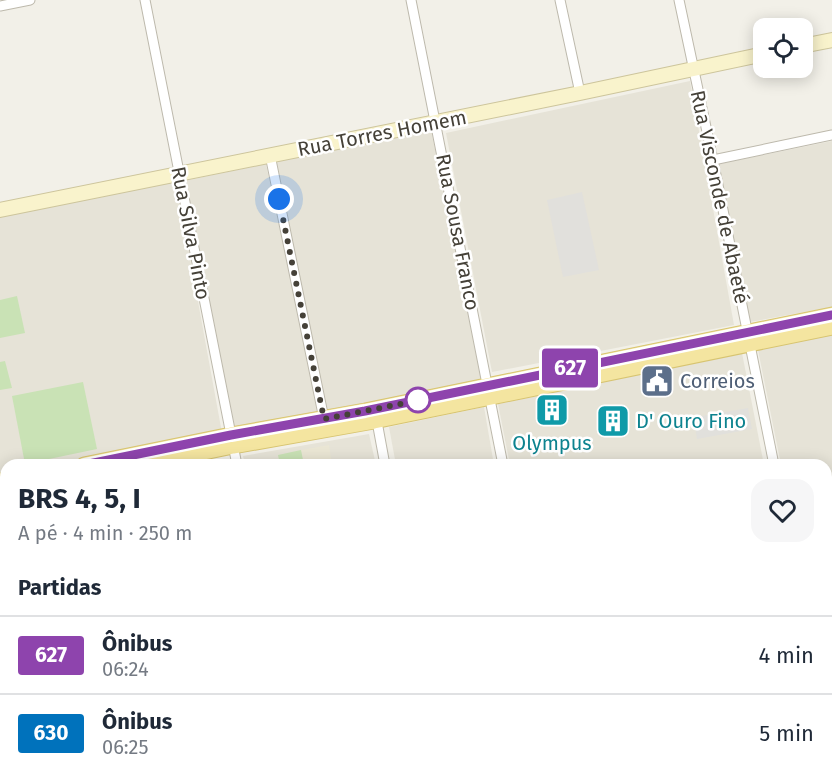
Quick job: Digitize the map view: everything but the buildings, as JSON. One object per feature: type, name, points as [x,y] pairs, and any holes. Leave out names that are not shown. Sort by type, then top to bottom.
[{"type":"main road","points":[[120,459],[370,416],[489,392],[749,337],[832,315]]},
{"type":"main road","points":[[749,337],[832,327]]},
{"type":"main road","points":[[163,459],[324,419],[370,416]]},
{"type":"street","points":[[0,6],[30,0]]},
{"type":"street","name":"Rua Silva Pinto","points":[[145,0],[236,459]]},
{"type":"street","name":"Rua Sousa Franco","points":[[411,0],[502,459]]},
{"type":"street","points":[[560,0],[580,93]]},
{"type":"street","name":"Rua Visconde de Abaeté","points":[[679,0],[773,459]]},
{"type":"street","points":[[813,44],[832,40]]},
{"type":"street","name":"Rua Torres Homem","points":[[0,210],[753,56]]},
{"type":"street","points":[[713,160],[832,135]]},
{"type":"street","points":[[270,155],[324,419]]},
{"type":"street","points":[[370,416],[378,427],[384,459]]},
{"type":"shaded area","points":[[690,81],[734,325],[492,372],[446,133]]},
{"type":"shaded area","points":[[431,130],[483,384],[328,415],[276,161]]},
{"type":"shaded area","points":[[832,141],[832,307],[750,322],[719,164]]},
{"type":"shaded area","points":[[266,164],[320,417],[232,429],[184,181]]},
{"type":"shaded area","points":[[176,181],[222,433],[85,459],[0,459],[0,215]]},
{"type":"shaded area","points":[[582,192],[599,270],[563,277],[547,200]]},
{"type":"shaded area","points":[[832,335],[832,459],[780,459],[758,350]]},
{"type":"shaded area","points":[[742,353],[763,459],[509,459],[498,404]]},
{"type":"shaded area","points":[[484,407],[493,459],[395,459],[389,427]]},
{"type":"shaded area","points":[[748,408],[752,429],[697,439],[695,426],[703,424],[702,416]]},
{"type":"shaded area","points":[[369,434],[375,459],[244,459],[243,456]]},
{"type":"shaded area","points":[[329,445],[331,459],[303,459],[301,450]]},
{"type":"green space","points":[[17,296],[25,333],[0,338],[0,300]]},
{"type":"green space","points":[[5,361],[12,388],[0,390],[0,362]]},
{"type":"green space","points":[[83,382],[97,449],[49,459],[24,459],[12,396]]},
{"type":"green space","points":[[301,450],[303,459],[279,459],[278,455]]},
{"type":"bus line","name":"627","points":[[114,459],[365,411],[832,315]]},
{"type":"place","name":"Correios","points":[[657,381]]},
{"type":"place","name":"Olympus","points":[[552,410]]},
{"type":"place","name":"D' Ouro Fino","points":[[613,421]]},
{"type":"route","points":[[279,199],[324,419],[426,399],[418,400]]}]
